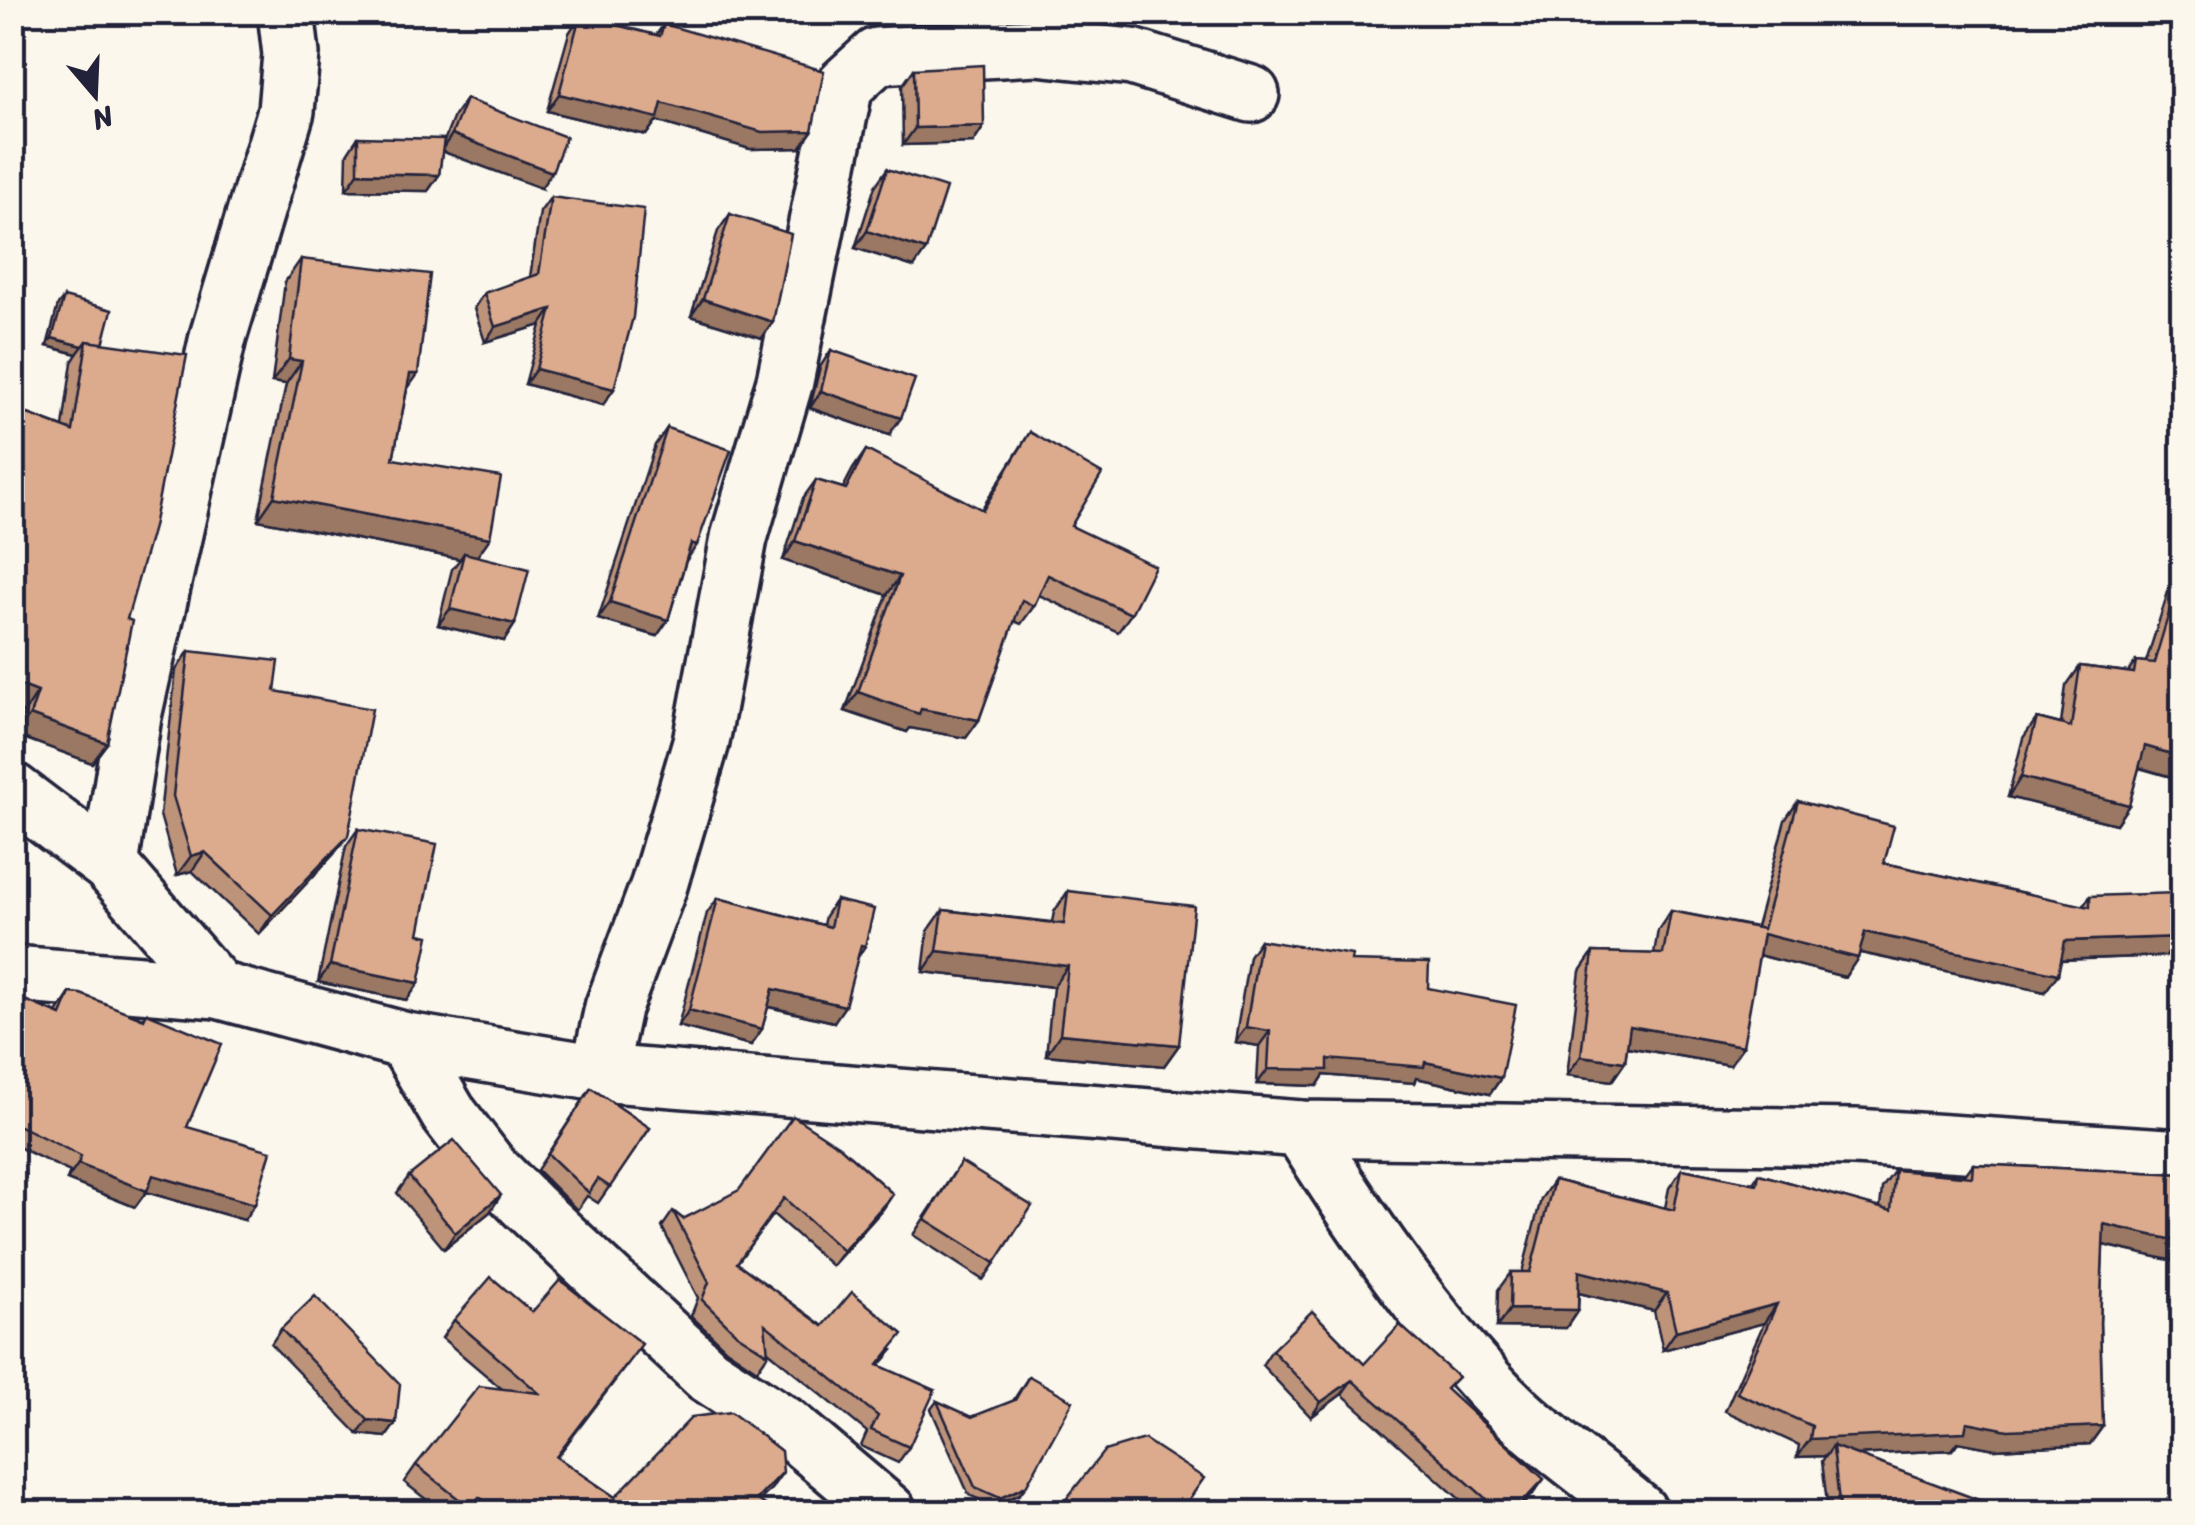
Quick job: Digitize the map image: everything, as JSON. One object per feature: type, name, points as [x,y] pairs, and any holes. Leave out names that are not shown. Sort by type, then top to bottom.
[{"type":"street","points":[[110,865],[133,716],[218,337],[286,111],[291,54],[286,12]]},
{"type":"street","points":[[599,1073],[613,1008],[659,884],[701,742],[739,538],[785,381],[845,85],[877,56],[1036,47],[1132,57],[1251,94]]},
{"type":"street","points":[[12,791],[110,865],[218,990]]},
{"type":"street","points":[[12,974],[218,990],[406,1041],[599,1073],[1301,1129],[1855,1138],[2182,1158]]},
{"type":"street","points":[[406,1041],[448,1113],[490,1168],[529,1207],[707,1374],[785,1426],[888,1512]]},
{"type":"street","points":[[1301,1129],[1356,1214],[1488,1385],[1560,1451],[1639,1512]]},
{"type":"building","points":[[580,16],[660,36],[664,24],[824,71],[812,131],[762,132],[662,103],[658,118],[559,94]]},
{"type":"building","points":[[983,65],[984,126],[915,128],[914,69]]},
{"type":"building","points":[[466,99],[566,137],[552,172],[452,134]]},
{"type":"building","points":[[358,137],[444,139],[439,175],[358,173]]},
{"type":"building","points":[[887,169],[946,188],[926,250],[867,231]]},
{"type":"building","points":[[551,197],[644,209],[633,317],[614,389],[536,369],[552,309],[495,327],[484,293],[539,274]]},
{"type":"building","points":[[730,214],[791,234],[773,322],[703,299]]},
{"type":"building","points":[[301,259],[430,274],[418,374],[410,374],[393,459],[501,477],[490,538],[274,497],[302,361],[289,359]]},
{"type":"building","points":[[64,297],[112,310],[103,344],[87,341],[83,346],[52,338]]},
{"type":"building","points":[[87,341],[187,355],[153,527],[127,619],[132,621],[107,743],[30,715],[38,692],[12,682],[12,408],[73,431]]},
{"type":"building","points":[[831,350],[915,379],[901,418],[821,391]]},
{"type":"building","points":[[667,428],[731,450],[697,545],[691,543],[668,620],[610,602]]},
{"type":"building","points":[[1030,432],[1102,474],[1071,526],[1155,566],[1131,614],[1048,575],[1034,606],[1022,600],[979,720],[921,709],[919,714],[858,692],[900,576],[795,541],[816,480],[846,489],[866,450],[983,510]]},
{"type":"building","points":[[464,553],[529,569],[515,624],[450,609]]},
{"type":"building","points":[[2182,570],[2182,757],[2145,746],[2129,805],[2021,777],[2037,718],[2071,727],[2080,666],[2134,673],[2136,661],[2154,663]]},
{"type":"building","points":[[189,651],[279,661],[275,691],[372,709],[348,836],[272,915],[205,852],[191,856],[173,796]]},
{"type":"building","points":[[1798,801],[1894,826],[1884,863],[2090,907],[2090,896],[2177,893],[2179,937],[2065,941],[2058,974],[1865,932],[1858,958],[1763,934],[1743,1046],[1630,1026],[1625,1062],[1581,1056],[1593,952],[1663,954],[1671,911],[1763,929]]},
{"type":"building","points":[[358,829],[437,844],[419,934],[429,936],[419,983],[330,965]]},
{"type":"building","points":[[12,869],[15,869],[12,912]]},
{"type":"building","points":[[1068,891],[1194,906],[1179,1045],[1060,1034],[1068,966],[937,951],[943,910],[1064,924]]},
{"type":"building","points":[[718,898],[830,927],[836,900],[874,909],[845,1006],[773,989],[762,1029],[689,1010]]},
{"type":"building","points":[[1260,940],[1352,955],[1351,961],[1429,963],[1428,988],[1516,1005],[1501,1078],[1425,1062],[1424,1067],[1328,1059],[1328,1070],[1268,1069],[1270,1031],[1246,1027]]},
{"type":"building","points":[[70,993],[144,1019],[147,1013],[222,1044],[187,1127],[271,1151],[255,1204],[153,1175],[147,1191],[78,1164],[81,1156],[12,1122],[12,995],[61,1015]]},
{"type":"building","points":[[591,1088],[650,1128],[610,1187],[598,1179],[589,1193],[548,1154]]},
{"type":"building","points":[[793,1116],[839,1146],[893,1194],[843,1251],[784,1198],[737,1263],[823,1326],[852,1292],[903,1334],[878,1365],[935,1390],[909,1447],[871,1430],[878,1416],[765,1324],[768,1354],[737,1334],[702,1300],[709,1282],[673,1211],[683,1219],[739,1190]]},
{"type":"building","points":[[454,1140],[501,1195],[455,1233],[409,1176]]},
{"type":"building","points":[[961,1162],[1032,1206],[995,1263],[925,1219]]},
{"type":"building","points":[[1973,1164],[2182,1174],[2182,1242],[2104,1224],[2100,1323],[2103,1426],[2008,1430],[1967,1422],[1965,1432],[1810,1439],[1812,1426],[1737,1393],[1777,1304],[1676,1331],[1667,1293],[1579,1271],[1578,1310],[1510,1309],[1511,1272],[1530,1272],[1554,1180],[1674,1210],[1682,1169],[1757,1184],[1759,1174],[1891,1211],[1895,1170],[1972,1177]]},
{"type":"building","points":[[491,1277],[532,1312],[560,1280],[642,1344],[556,1457],[615,1497],[692,1417],[731,1412],[781,1451],[783,1472],[757,1499],[775,1512],[500,1512],[479,1497],[470,1508],[416,1465],[479,1386],[539,1393],[454,1320]]},
{"type":"building","points":[[315,1296],[400,1384],[396,1423],[368,1420],[281,1329]]},
{"type":"building","points":[[1312,1311],[1364,1364],[1400,1325],[1458,1377],[1446,1389],[1544,1479],[1513,1512],[1501,1512],[1352,1380],[1321,1402],[1272,1350]]},
{"type":"building","points":[[1029,1376],[1073,1401],[1026,1486],[1000,1498],[975,1487],[937,1401],[972,1417],[1015,1400]]},
{"type":"building","points":[[1144,1439],[1204,1478],[1183,1512],[1056,1512],[1104,1451]]},
{"type":"building","points":[[1833,1446],[2011,1512],[1840,1512]]}]
